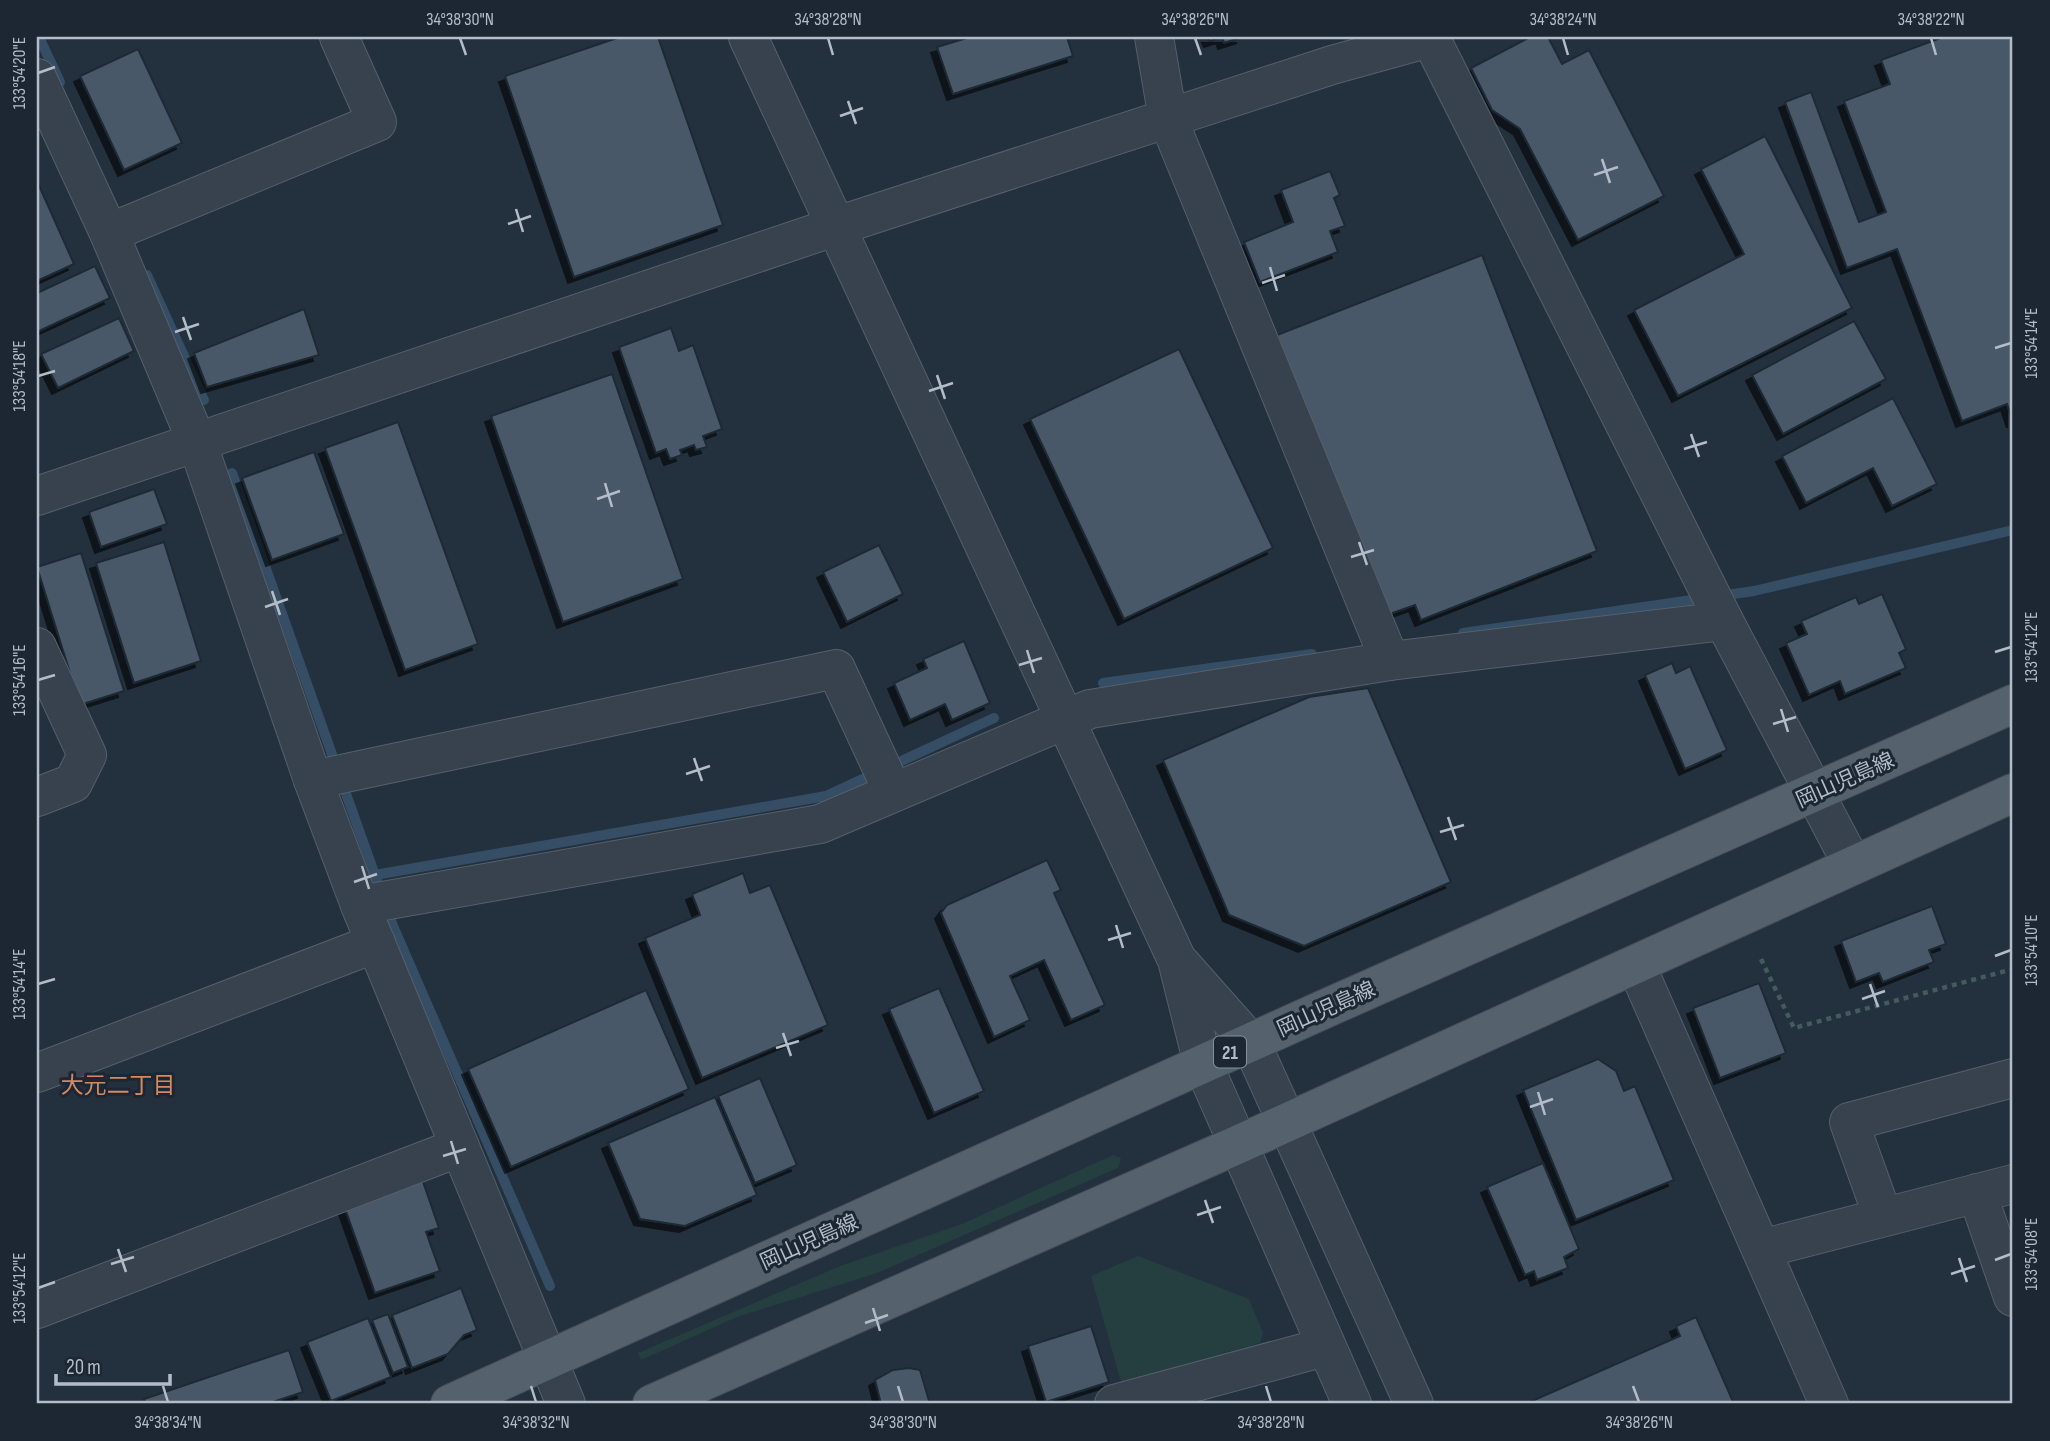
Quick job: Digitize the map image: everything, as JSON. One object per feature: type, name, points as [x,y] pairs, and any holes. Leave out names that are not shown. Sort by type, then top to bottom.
[{"type":"main road","name":"岡山児島線","points":[[450,1404],[1203,1064],[2013,704]]},
{"type":"main road","points":[[652,1404],[1237,1145],[2013,793]]},
{"type":"street","points":[[119,229],[377,122],[339,37]]},
{"type":"street","points":[[748,37],[1177,960],[1203,1064],[1352,1404]]},
{"type":"street","points":[[1154,37],[1168,119],[1385,649]]},
{"type":"street","points":[[37,496],[837,226],[1332,65],[1431,37],[1717,605],[1852,864]]},
{"type":"street","points":[[37,78],[119,229],[197,442],[330,777],[375,902],[376,943],[566,1404]]},
{"type":"street","points":[[375,902],[820,824],[886,777],[1066,720],[1090,709],[1385,649],[1717,605]]},
{"type":"street","points":[[37,647],[88,755],[73,783],[37,797]]},
{"type":"street","points":[[330,777],[836,669],[886,777]]},
{"type":"street","points":[[37,1073],[376,943]]},
{"type":"street","points":[[1177,960],[1251,1043],[1414,1404]]},
{"type":"street","points":[[1636,965],[1829,1404]]},
{"type":"street","points":[[1883,1217],[1849,1122],[2013,1078]]},
{"type":"street","points":[[37,1309],[460,1147]]},
{"type":"street","points":[[1761,1249],[1995,1189],[2013,1297]]},
{"type":"street","points":[[1114,1404],[1157,1399],[1325,1347]]},
{"type":"path","points":[[1761,959],[1794,1028],[2013,969]]},
{"type":"green space","points":[[1113,1155],[1121,1158],[1118,1168],[877,1273],[737,1317],[641,1360],[638,1353],[840,1266],[962,1224]]},
{"type":"green space","points":[[1138,1256],[1249,1299],[1263,1333],[1260,1343],[1121,1382],[1091,1276]]},
{"type":"building","points":[[620,37],[658,37],[723,225],[574,277],[505,76]]},
{"type":"building","points":[[970,37],[1067,37],[1073,56],[953,94],[937,47]]},
{"type":"building","points":[[1222,37],[1243,37],[1224,43]]},
{"type":"building","points":[[1530,37],[1548,37],[1562,64],[1589,50],[1664,196],[1578,240],[1520,129],[1492,110],[1471,68]]},
{"type":"building","points":[[1943,37],[2013,37],[2013,422],[2007,404],[1962,421],[1897,249],[1847,268],[1785,102],[1811,92],[1859,222],[1886,212],[1844,101],[1890,84],[1881,60]]},
{"type":"building","points":[[138,49],[182,143],[124,170],[80,76]]},
{"type":"building","points":[[1765,136],[1852,308],[1678,396],[1634,310],[1744,254],[1701,169]]},
{"type":"building","points":[[1330,171],[1340,195],[1334,198],[1345,226],[1330,231],[1338,252],[1260,282],[1244,242],[1293,222],[1281,190]]},
{"type":"building","points":[[37,181],[74,264],[37,281]]},
{"type":"building","points":[[1482,255],[1597,551],[1421,620],[1415,605],[1387,615],[1277,335]]},
{"type":"building","points":[[95,266],[110,298],[37,332],[37,293]]},
{"type":"building","points":[[304,309],[319,355],[207,387],[194,353]]},
{"type":"building","points":[[119,318],[134,351],[58,388],[41,354]]},
{"type":"building","points":[[1854,321],[1886,379],[1783,434],[1752,375]]},
{"type":"building","points":[[671,328],[679,351],[693,345],[722,429],[703,436],[707,447],[696,450],[694,445],[680,450],[682,455],[670,459],[666,449],[656,453],[619,347]]},
{"type":"building","points":[[1179,349],[1273,548],[1124,619],[1030,419]]},
{"type":"building","points":[[612,374],[683,579],[563,622],[491,416]]},
{"type":"building","points":[[1893,398],[1937,484],[1892,506],[1873,468],[1806,503],[1782,456]]},
{"type":"building","points":[[398,422],[478,644],[405,670],[325,448]]},
{"type":"building","points":[[314,452],[344,534],[272,560],[242,478]]},
{"type":"building","points":[[154,489],[167,524],[101,547],[89,512]]},
{"type":"building","points":[[164,542],[201,661],[134,683],[96,563]]},
{"type":"building","points":[[879,545],[903,594],[847,622],[823,572]]},
{"type":"building","points":[[81,553],[124,691],[80,705],[37,567]]},
{"type":"building","points":[[1882,594],[1906,649],[1899,653],[1906,668],[1845,694],[1840,681],[1809,695],[1786,643],[1807,634],[1801,621],[1856,597],[1859,604]]},
{"type":"building","points":[[964,641],[990,703],[952,720],[945,704],[910,720],[894,683],[927,668],[923,659]]},
{"type":"building","points":[[1672,663],[1676,673],[1690,666],[1727,750],[1685,769],[1645,675]]},
{"type":"building","points":[[1368,688],[1451,882],[1304,946],[1229,915],[1163,760],[1309,697]]},
{"type":"building","points":[[1047,860],[1061,890],[1054,893],[1105,1005],[1071,1020],[1044,960],[1010,976],[1030,1020],[994,1037],[941,913],[947,905]]},
{"type":"building","points":[[743,873],[750,893],[770,885],[828,1025],[702,1078],[645,938],[700,915],[692,894]]},
{"type":"building","points":[[1932,906],[1946,944],[1929,950],[1934,962],[1883,982],[1879,973],[1856,982],[1841,941]]},
{"type":"building","points":[[1759,983],[1786,1053],[1720,1078],[1693,1008]]},
{"type":"building","points":[[939,988],[984,1091],[934,1113],[889,1009]]},
{"type":"building","points":[[646,990],[689,1089],[511,1167],[468,1069]]},
{"type":"building","points":[[1598,1059],[1616,1071],[1624,1091],[1635,1086],[1674,1180],[1576,1220],[1523,1090]]},
{"type":"building","points":[[760,1078],[797,1165],[755,1183],[718,1096]]},
{"type":"building","points":[[715,1097],[757,1195],[685,1226],[640,1219],[608,1143]]},
{"type":"building","points":[[1543,1163],[1579,1249],[1564,1257],[1568,1268],[1537,1280],[1534,1271],[1525,1275],[1487,1187]]},
{"type":"building","points":[[420,1173],[439,1228],[426,1232],[440,1271],[375,1293],[342,1200]]},
{"type":"building","points":[[461,1288],[477,1330],[464,1335],[448,1354],[412,1368],[392,1315]]},
{"type":"building","points":[[388,1314],[408,1367],[393,1373],[372,1320]]},
{"type":"building","points":[[1696,1317],[1734,1404],[1525,1404],[1680,1336],[1676,1326]]},
{"type":"building","points":[[368,1318],[391,1377],[331,1401],[307,1342]]},
{"type":"building","points":[[1091,1326],[1109,1382],[1046,1402],[1028,1346]]},
{"type":"building","points":[[289,1350],[303,1392],[267,1404],[146,1404],[144,1399]]},
{"type":"building","points":[[893,1370],[920,1370],[930,1404],[881,1404],[875,1380]]},
{"type":"waterway","points":[[39,37],[60,82]]},
{"type":"waterway","points":[[147,275],[204,400]]},
{"type":"waterway","points":[[232,473],[393,926],[550,1286]]},
{"type":"waterway","points":[[1463,633],[1754,591],[2013,530]]},
{"type":"waterway","points":[[1103,683],[1312,654]]},
{"type":"waterway","points":[[375,875],[826,796],[994,718]]},
{"type":"district","name":"大元二丁目","points":[[118,1085]]}]
